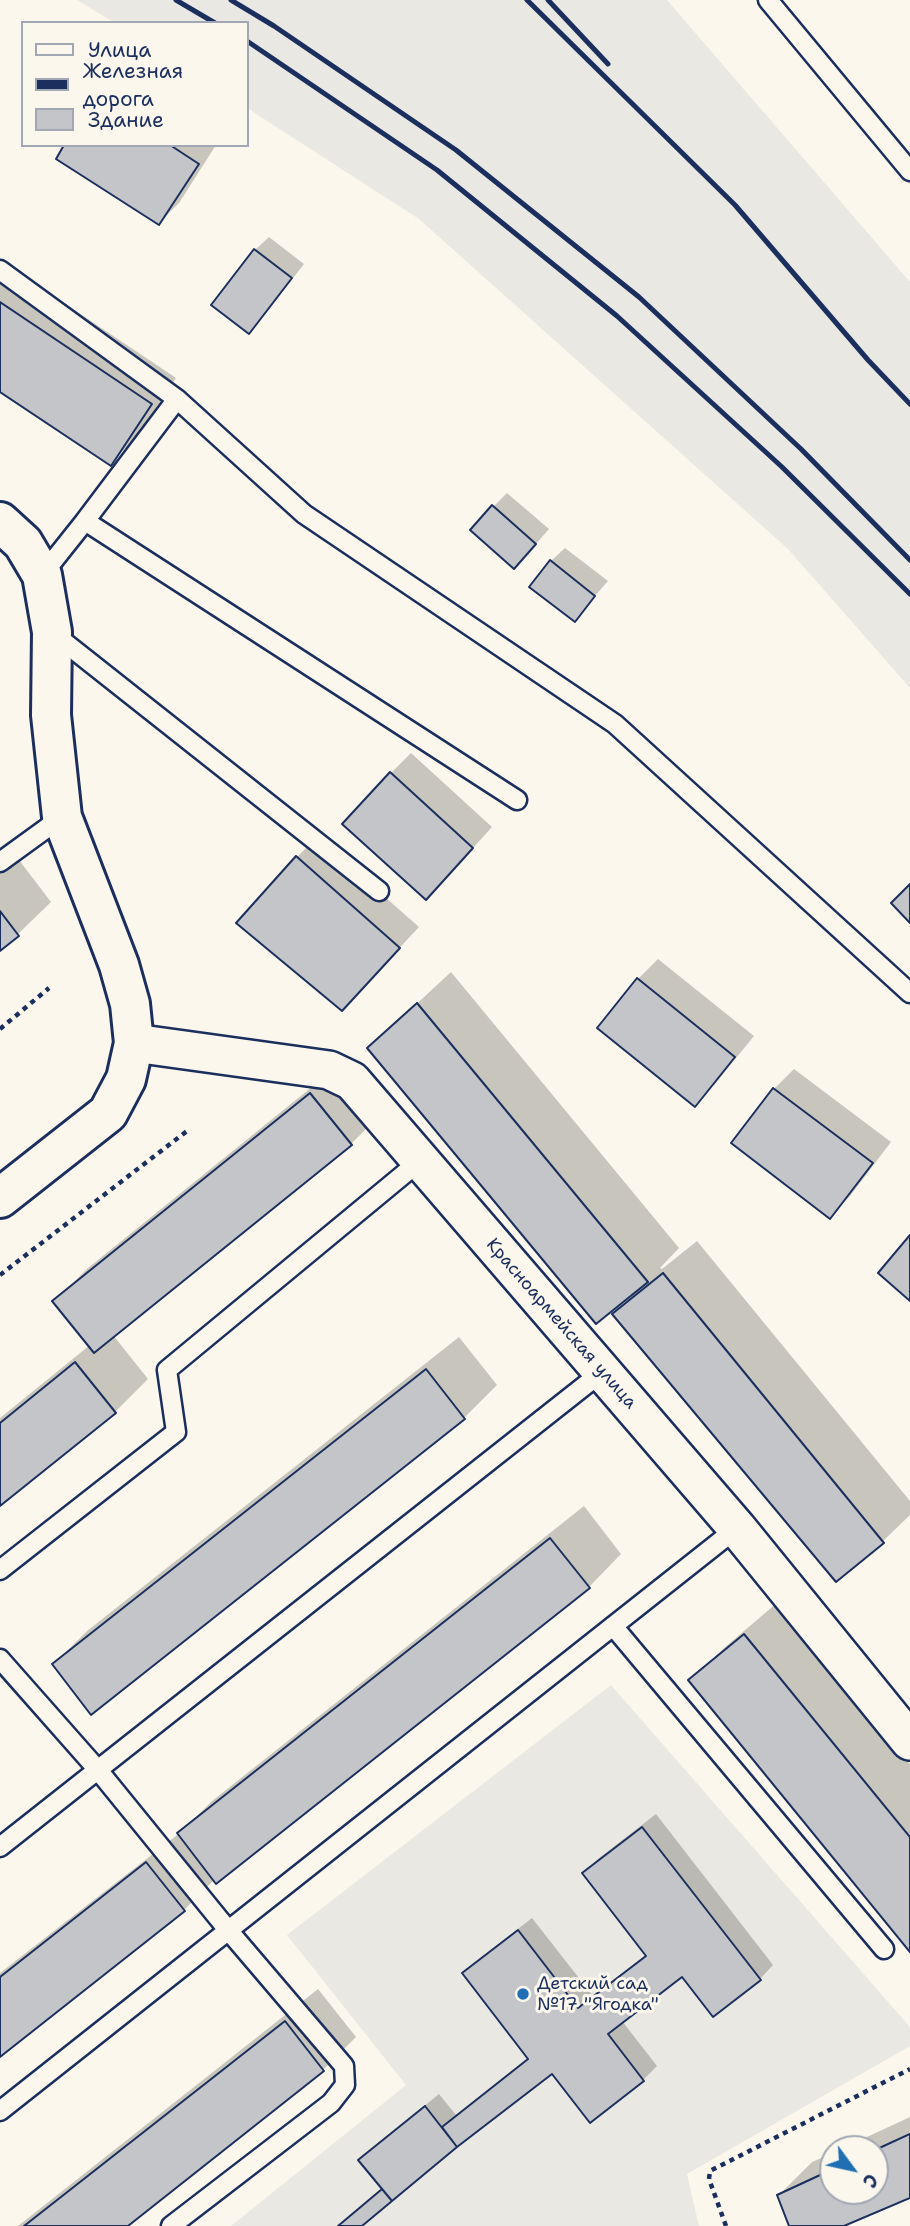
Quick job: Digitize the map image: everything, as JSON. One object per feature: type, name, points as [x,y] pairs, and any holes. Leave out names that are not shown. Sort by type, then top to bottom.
[{"type":"street","points":[[0,522],[23,542],[42,575],[52,632],[51,715],[62,817],[119,965],[130,1004],[134,1043],[126,1079],[108,1113],[0,1198]]},
{"type":"street","name":"Красноармейская улица","points":[[134,1043],[329,1070],[352,1080],[737,1528],[910,1741]]},
{"type":"lane","points":[[768,0],[910,171]]},
{"type":"lane","points":[[0,270],[177,399],[304,514],[615,724],[910,993]]},
{"type":"lane","points":[[42,575],[177,399]]},
{"type":"lane","points":[[85,521],[517,800]]},
{"type":"lane","points":[[52,632],[379,891]]},
{"type":"lane","points":[[0,862],[62,817]]},
{"type":"lane","points":[[0,1570],[176,1432],[167,1370],[421,1160]]},
{"type":"lane","points":[[0,1847],[603,1372]]},
{"type":"lane","points":[[0,2111],[737,1528]]},
{"type":"lane","points":[[612,1626],[884,1949]]},
{"type":"lane","points":[[0,1659],[98,1770],[228,1930],[344,2066],[345,2085],[331,2103],[172,2226]]},
{"type":"path","points":[[0,1029],[49,988]]},
{"type":"path","points":[[0,1275],[187,1130]]},
{"type":"path","points":[[726,2226],[709,2179],[710,2171],[910,2069]]},
{"type":"shaded area","points":[[77,0],[667,0],[910,282],[910,688],[788,549],[419,219],[248,109],[248,21],[112,21]]},
{"type":"shaded area","points":[[611,1685],[910,2027],[910,2046],[687,2174],[699,2226],[231,2226],[406,2085],[287,1935]]},
{"type":"building","points":[[63,147],[173,147],[199,164],[159,225],[56,159]]},
{"type":"building","points":[[254,249],[292,278],[249,334],[211,305]]},
{"type":"building","points":[[0,302],[152,404],[111,466],[0,392]]},
{"type":"building","points":[[492,505],[536,544],[514,569],[470,530]]},
{"type":"building","points":[[550,560],[595,596],[575,622],[529,587]]},
{"type":"building","points":[[390,772],[473,848],[426,900],[342,824]]},
{"type":"building","points":[[296,856],[400,948],[342,1011],[236,923]]},
{"type":"building","points":[[910,884],[910,923],[891,903]]},
{"type":"building","points":[[0,911],[19,936],[0,951]]},
{"type":"building","points":[[637,978],[735,1057],[695,1107],[597,1028]]},
{"type":"building","points":[[417,1003],[648,1282],[596,1324],[367,1048]]},
{"type":"building","points":[[773,1088],[873,1163],[830,1219],[731,1143]]},
{"type":"building","points":[[310,1093],[352,1145],[94,1353],[52,1301]]},
{"type":"building","points":[[910,1235],[910,1301],[878,1273]]},
{"type":"building","points":[[663,1273],[884,1543],[836,1582],[612,1314]]},
{"type":"building","points":[[75,1362],[116,1413],[0,1506],[0,1423]]},
{"type":"building","points":[[426,1369],[465,1419],[91,1715],[52,1664]]},
{"type":"building","points":[[550,1538],[590,1588],[216,1884],[177,1833]]},
{"type":"building","points":[[744,1634],[910,1837],[910,1952],[688,1680]]},
{"type":"building","name":"Детский сад №17 \"Ягодка\"","points":[[642,1827],[761,1980],[713,2017],[682,1977],[608,2034],[644,2081],[590,2123],[552,2074],[457,2147],[442,2127],[528,2059],[462,1973],[518,1930],[578,2008],[646,1956],[582,1873]]},
{"type":"building","points":[[146,1862],[185,1911],[0,2057],[0,1977]]},
{"type":"building","points":[[285,2021],[324,2071],[128,2226],[24,2226]]},
{"type":"building","points":[[425,2106],[457,2147],[392,2201],[358,2160]]},
{"type":"building","points":[[910,2134],[910,2198],[844,2226],[789,2226],[777,2195],[819,2176],[819,2205],[889,2205],[889,2144]]},
{"type":"building","points":[[382,2189],[392,2201],[362,2226],[338,2226]]},
{"type":"railway","points":[[176,0],[212,21]]},
{"type":"railway","points":[[231,0],[274,26],[456,150],[639,297],[801,449],[910,560]]},
{"type":"railway","points":[[527,0],[735,205],[868,360],[910,404]]},
{"type":"railway","points":[[548,0],[608,64]]},
{"type":"railway","points":[[248,42],[437,170],[617,316],[782,467],[910,594]]},
{"type":"place","name":"Детский сад №17 \"Ягодка\"","points":[[523,1994]]}]
